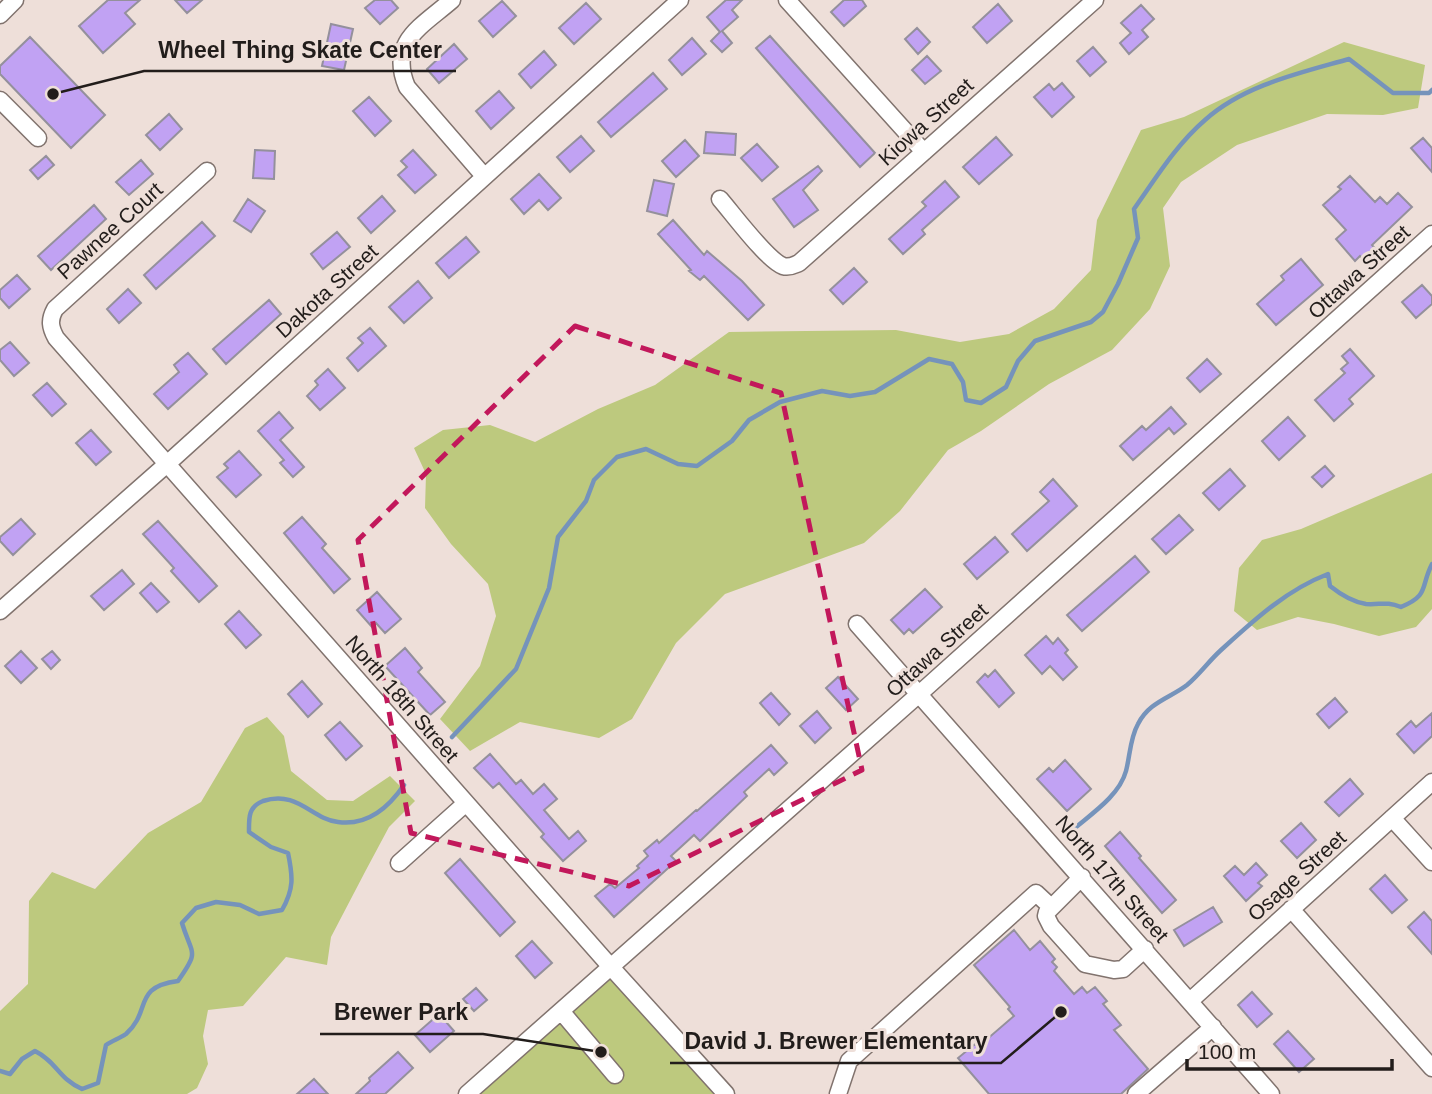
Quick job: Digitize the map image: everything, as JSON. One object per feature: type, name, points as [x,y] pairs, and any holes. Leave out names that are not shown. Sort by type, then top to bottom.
[{"type":"street","points":[[0,15],[15,0]]},
{"type":"street","points":[[452,0],[407,40],[401,55],[400,72],[407,87],[484,176]]},
{"type":"street","name":"Dakota Street","points":[[0,611],[167,464],[680,0]]},
{"type":"street","points":[[793,2],[924,152]]},
{"type":"street","name":"Kiowa Street","points":[[720,199],[770,257],[781,265],[790,267],[924,152],[1087,3]]},
{"type":"street","points":[[0,100],[38,138]]},
{"type":"street","name":"Pawnee Court","points":[[50,327],[55,309],[208,171]]},
{"type":"street","name":"Ottawa Street","points":[[467,1094],[918,695],[1432,234]]},
{"type":"street","name":"North 18th Street","points":[[50,327],[69,355],[726,1094]]},
{"type":"street","name":"North 17th Street","points":[[858,624],[1271,1094]]},
{"type":"street","name":"Osage Street","points":[[1190,1001],[1432,782]]},
{"type":"street","points":[[398,863],[466,803]]},
{"type":"street","points":[[1392,818],[1432,862]]},
{"type":"street","points":[[1082,877],[1051,907],[1046,916],[1051,926],[1085,964],[1114,970],[1123,969],[1145,949]]},
{"type":"street","points":[[838,1094],[849,1061],[1036,893],[1051,907]]},
{"type":"street","points":[[1291,909],[1432,1068]]},
{"type":"street","points":[[561,1011],[615,1075]]},
{"type":"street","points":[[1136,1094],[1213,1027]]},
{"type":"highlighted area","points":[[575,326],[781,393],[862,770],[629,886],[411,833],[358,540]]},
{"type":"green space","points":[[1344,42],[1425,65],[1418,108],[1383,115],[1327,114],[1237,145],[1181,182],[1163,208],[1170,266],[1150,309],[1112,350],[1049,384],[981,431],[948,450],[900,511],[864,543],[725,594],[676,643],[632,719],[599,738],[520,722],[470,751],[440,719],[480,666],[496,616],[488,584],[451,544],[425,508],[426,474],[414,448],[443,430],[490,425],[535,442],[598,409],[655,385],[729,332],[896,330],[960,342],[1009,334],[1054,309],[1091,270],[1097,220],[1141,130],[1184,117]]},
{"type":"green space","points":[[1432,473],[1432,609],[1416,627],[1379,636],[1298,617],[1257,630],[1234,611],[1239,568],[1262,540],[1301,529]]},
{"type":"green space","points":[[267,717],[284,736],[291,771],[327,800],[353,801],[390,776],[415,801],[389,827],[331,937],[327,965],[286,957],[243,1006],[208,1010],[203,1036],[208,1064],[197,1088],[187,1094],[0,1094],[0,1011],[28,984],[29,901],[52,872],[95,889],[148,833],[201,802],[245,728]]},
{"type":"green space","points":[[610,966],[726,1094],[467,1094]]},
{"type":"building","points":[[108,0],[140,0],[125,13],[135,24],[103,53],[79,26]]},
{"type":"building","points":[[175,0],[202,0],[187,13]]},
{"type":"building","points":[[375,0],[391,0],[398,8],[380,24],[365,8]]},
{"type":"building","points":[[726,0],[742,0],[732,10],[738,17],[722,31],[732,43],[722,52],[711,41],[720,32],[707,17]]},
{"type":"building","points":[[844,0],[862,0],[866,6],[844,26],[831,12]]},
{"type":"building","points":[[502,1],[516,16],[493,37],[479,21]]},
{"type":"building","points":[[586,3],[601,19],[574,44],[559,28]]},
{"type":"building","points":[[998,4],[1012,21],[987,43],[973,27]]},
{"type":"building","points":[[1141,5],[1154,19],[1142,30],[1148,37],[1129,54],[1120,43],[1131,33],[1121,23]]},
{"type":"building","points":[[331,24],[353,29],[344,70],[322,66]]},
{"type":"building","points":[[917,28],[930,42],[918,54],[905,39]]},
{"type":"building","points":[[770,36],[875,153],[860,167],[756,48]]},
{"type":"building","points":[[30,37],[105,115],[71,148],[0,74],[0,66]]},
{"type":"building","points":[[692,38],[706,54],[682,75],[669,60]]},
{"type":"building","points":[[454,44],[467,59],[439,83],[427,69]]},
{"type":"building","points":[[1093,47],[1106,62],[1090,76],[1077,61]]},
{"type":"building","points":[[544,51],[556,65],[531,88],[519,74]]},
{"type":"building","points":[[927,56],[941,71],[925,84],[912,70]]},
{"type":"building","points":[[653,73],[667,89],[611,137],[598,122]]},
{"type":"building","points":[[1062,83],[1074,97],[1052,117],[1034,97],[1049,84],[1054,90]]},
{"type":"building","points":[[499,91],[514,108],[491,129],[476,111]]},
{"type":"building","points":[[369,97],[391,121],[375,136],[353,111]]},
{"type":"building","points":[[169,114],[182,129],[160,150],[146,135]]},
{"type":"building","points":[[706,132],[736,134],[735,155],[704,153]]},
{"type":"building","points":[[581,136],[594,151],[570,172],[557,157]]},
{"type":"building","points":[[996,137],[1012,155],[979,184],[963,167]]},
{"type":"building","points":[[1423,138],[1432,148],[1432,172],[1411,148]]},
{"type":"building","points":[[685,140],[699,156],[676,177],[662,161]]},
{"type":"building","points":[[757,144],[778,167],[762,181],[741,158]]},
{"type":"building","points":[[255,150],[275,151],[274,179],[253,178]]},
{"type":"building","points":[[413,150],[436,175],[415,193],[398,175],[407,167],[401,161]]},
{"type":"building","points":[[46,156],[54,165],[38,179],[30,170]]},
{"type":"building","points":[[141,160],[153,174],[129,195],[116,182]]},
{"type":"building","points":[[818,166],[822,171],[803,190],[818,210],[794,227],[773,199]]},
{"type":"building","points":[[539,174],[561,198],[548,210],[539,200],[524,214],[511,199]]},
{"type":"building","points":[[1350,176],[1375,202],[1380,197],[1387,204],[1398,193],[1412,207],[1372,245],[1377,251],[1365,261],[1360,256],[1355,261],[1336,239],[1346,230],[1323,205],[1341,189],[1338,187]]},
{"type":"building","points":[[654,180],[674,184],[667,216],[647,211]]},
{"type":"building","points":[[945,181],[959,197],[922,230],[925,234],[903,254],[889,239],[926,206],[922,202]]},
{"type":"building","points":[[382,196],[395,211],[371,233],[358,218]]},
{"type":"building","points":[[248,199],[265,211],[251,232],[234,221]]},
{"type":"building","points":[[94,205],[106,219],[51,270],[38,256]]},
{"type":"building","points":[[673,220],[704,255],[707,251],[742,281],[764,305],[748,320],[704,276],[700,280],[689,271],[691,270],[658,234]]},
{"type":"building","points":[[202,222],[215,236],[156,289],[144,275]]},
{"type":"building","points":[[337,232],[350,247],[323,269],[311,254]]},
{"type":"building","points":[[466,237],[479,252],[449,278],[436,263]]},
{"type":"building","points":[[1301,259],[1323,285],[1276,325],[1257,304],[1284,280],[1281,276]]},
{"type":"building","points":[[854,268],[867,282],[843,304],[830,290]]},
{"type":"building","points":[[17,275],[30,289],[9,308],[0,298],[0,290]]},
{"type":"building","points":[[418,281],[432,298],[404,323],[389,307]]},
{"type":"building","points":[[1422,285],[1432,296],[1432,304],[1416,318],[1402,302]]},
{"type":"building","points":[[128,289],[141,303],[119,323],[107,309]]},
{"type":"building","points":[[269,300],[281,314],[226,364],[213,349]]},
{"type":"building","points":[[370,328],[386,346],[358,371],[347,358],[363,343],[358,338]]},
{"type":"building","points":[[10,342],[29,363],[14,376],[0,360],[0,350]]},
{"type":"building","points":[[1350,349],[1374,376],[1349,399],[1353,404],[1334,421],[1315,400],[1345,373],[1341,369],[1348,363],[1342,356]]},
{"type":"building","points":[[188,353],[207,374],[168,409],[154,394],[179,372],[174,365]]},
{"type":"building","points":[[1207,359],[1221,374],[1200,392],[1187,378]]},
{"type":"building","points":[[328,369],[345,388],[320,410],[307,396],[318,385],[315,381]]},
{"type":"building","points":[[47,383],[66,404],[52,416],[33,395]]},
{"type":"building","points":[[1171,407],[1186,424],[1174,434],[1169,428],[1133,460],[1120,446],[1142,426],[1146,430]]},
{"type":"building","points":[[279,412],[293,428],[280,440],[304,467],[293,477],[280,463],[284,460],[258,431]]},
{"type":"building","points":[[1288,417],[1305,436],[1279,460],[1262,441]]},
{"type":"building","points":[[91,430],[111,452],[96,465],[76,443]]},
{"type":"building","points":[[239,451],[261,475],[236,497],[217,477],[228,468],[224,464]]},
{"type":"building","points":[[1325,466],[1334,476],[1322,487],[1312,477]]},
{"type":"building","points":[[1230,469],[1245,486],[1219,510],[1203,493]]},
{"type":"building","points":[[1053,479],[1077,506],[1027,551],[1012,534],[1049,501],[1040,492]]},
{"type":"building","points":[[1179,515],[1193,530],[1166,554],[1152,539]]},
{"type":"building","points":[[302,517],[326,544],[322,548],[350,579],[334,593],[284,533]]},
{"type":"building","points":[[21,519],[35,534],[13,555],[0,541],[0,537]]},
{"type":"building","points":[[158,521],[217,586],[199,602],[171,571],[174,568],[143,534]]},
{"type":"building","points":[[995,537],[1008,552],[977,579],[964,564]]},
{"type":"building","points":[[1135,556],[1149,572],[1082,631],[1067,615]]},
{"type":"building","points":[[122,570],[134,584],[104,610],[91,596]]},
{"type":"building","points":[[151,583],[169,602],[157,612],[140,593]]},
{"type":"building","points":[[925,589],[942,607],[913,633],[909,629],[904,634],[891,620]]},
{"type":"building","points":[[377,592],[401,619],[385,633],[376,623],[372,627],[357,610]]},
{"type":"building","points":[[239,611],[261,635],[246,648],[225,624]]},
{"type":"building","points":[[1046,636],[1053,644],[1058,638],[1068,650],[1065,653],[1077,667],[1063,680],[1050,666],[1042,674],[1025,655]]},
{"type":"building","points":[[405,648],[422,668],[418,672],[445,702],[430,715],[385,666]]},
{"type":"building","points":[[21,651],[37,668],[21,683],[5,666]]},
{"type":"building","points":[[52,651],[60,660],[51,669],[42,659]]},
{"type":"building","points":[[995,670],[1014,693],[999,707],[977,682],[985,674],[988,677]]},
{"type":"building","points":[[838,677],[858,699],[846,710],[826,688]]},
{"type":"building","points":[[302,681],[322,704],[308,717],[288,694]]},
{"type":"building","points":[[771,693],[790,714],[779,725],[760,703]]},
{"type":"building","points":[[1335,698],[1347,712],[1329,728],[1317,714]]},
{"type":"building","points":[[817,711],[831,728],[815,743],[800,726]]},
{"type":"building","points":[[1432,713],[1432,736],[1414,753],[1397,734],[1411,721],[1416,727]]},
{"type":"building","points":[[340,722],[362,746],[346,760],[325,735]]},
{"type":"building","points":[[771,745],[787,763],[774,775],[769,769],[744,792],[747,796],[700,841],[694,835],[671,856],[676,861],[614,917],[595,896],[610,884],[615,888],[639,868],[637,866],[648,856],[644,851],[657,840],[659,843]]},
{"type":"building","points":[[490,754],[516,784],[521,780],[533,794],[544,784],[557,799],[544,810],[569,839],[578,831],[586,841],[563,861],[541,837],[544,834],[499,783],[493,788],[474,768]]},
{"type":"building","points":[[1065,760],[1091,789],[1067,811],[1037,779],[1049,768],[1053,772]]},
{"type":"building","points":[[1350,779],[1363,794],[1339,816],[1325,802]]},
{"type":"building","points":[[1301,823],[1316,840],[1297,858],[1281,841]]},
{"type":"building","points":[[1120,832],[1176,900],[1162,913],[1105,846]]},
{"type":"building","points":[[460,859],[515,922],[500,936],[445,873]]},
{"type":"building","points":[[1256,863],[1267,875],[1258,883],[1262,886],[1246,901],[1224,876],[1235,866],[1244,875]]},
{"type":"building","points":[[1385,875],[1407,900],[1392,913],[1370,889]]},
{"type":"building","points":[[1213,907],[1222,922],[1184,946],[1174,930]]},
{"type":"building","points":[[1424,912],[1432,921],[1432,954],[1408,927]]},
{"type":"building","points":[[1014,930],[1030,950],[1040,941],[1055,959],[1052,962],[1057,967],[1054,971],[1074,994],[1082,987],[1087,993],[1095,987],[1107,1001],[1103,1004],[1121,1025],[1114,1030],[1148,1069],[1121,1094],[989,1094],[958,1058],[975,1044],[978,1047],[1014,1016],[1008,1009],[1010,1007],[974,965]]},
{"type":"building","points":[[532,941],[552,963],[535,978],[516,956]]},
{"type":"building","points":[[476,988],[487,1000],[474,1011],[463,999]]},
{"type":"building","points":[[1252,992],[1272,1014],[1257,1027],[1238,1005]]},
{"type":"building","points":[[439,1014],[454,1031],[430,1052],[415,1035]]},
{"type":"building","points":[[1288,1031],[1314,1059],[1299,1072],[1274,1044]]},
{"type":"building","points":[[398,1052],[413,1068],[385,1094],[356,1094],[370,1081],[369,1078]]},
{"type":"building","points":[[314,1079],[328,1094],[297,1094]]},
{"type":"waterway","points":[[452,737],[516,669],[549,588],[558,537],[586,501],[594,480],[617,457],[646,449],[678,464],[697,466],[732,441],[749,420],[780,402],[822,391],[850,396],[875,392],[929,359],[952,364],[963,382],[966,400],[981,403],[1006,387],[1018,361],[1035,341],[1091,322],[1103,312],[1138,238],[1134,209],[1185,140],[1220,108],[1273,82],[1349,59],[1393,93],[1429,93],[1432,90]]},
{"type":"waterway","points":[[1069,833],[1117,789],[1126,771],[1135,729],[1148,710],[1187,685],[1220,651],[1271,607],[1328,574],[1330,586],[1352,600],[1401,607],[1410,603],[1423,590],[1432,564]]},
{"type":"waterway","points":[[0,1071],[10,1074],[22,1059],[35,1051],[74,1085],[82,1089],[98,1083],[106,1045],[126,1034],[134,1025],[148,994],[164,984],[178,981],[189,964],[192,953],[182,923],[196,908],[216,902],[240,905],[259,914],[282,910],[289,896],[291,883],[288,853],[271,847],[249,832],[250,814],[258,803],[286,799],[328,820],[358,821],[384,807],[404,785]]},
{"type":"place","name":"Wheel Thing Skate Center","points":[[53,94]]},
{"type":"place","name":"David J. Brewer Elementary","points":[[1061,1012]]},
{"type":"place","name":"Brewer Park","points":[[601,1052]]}]
